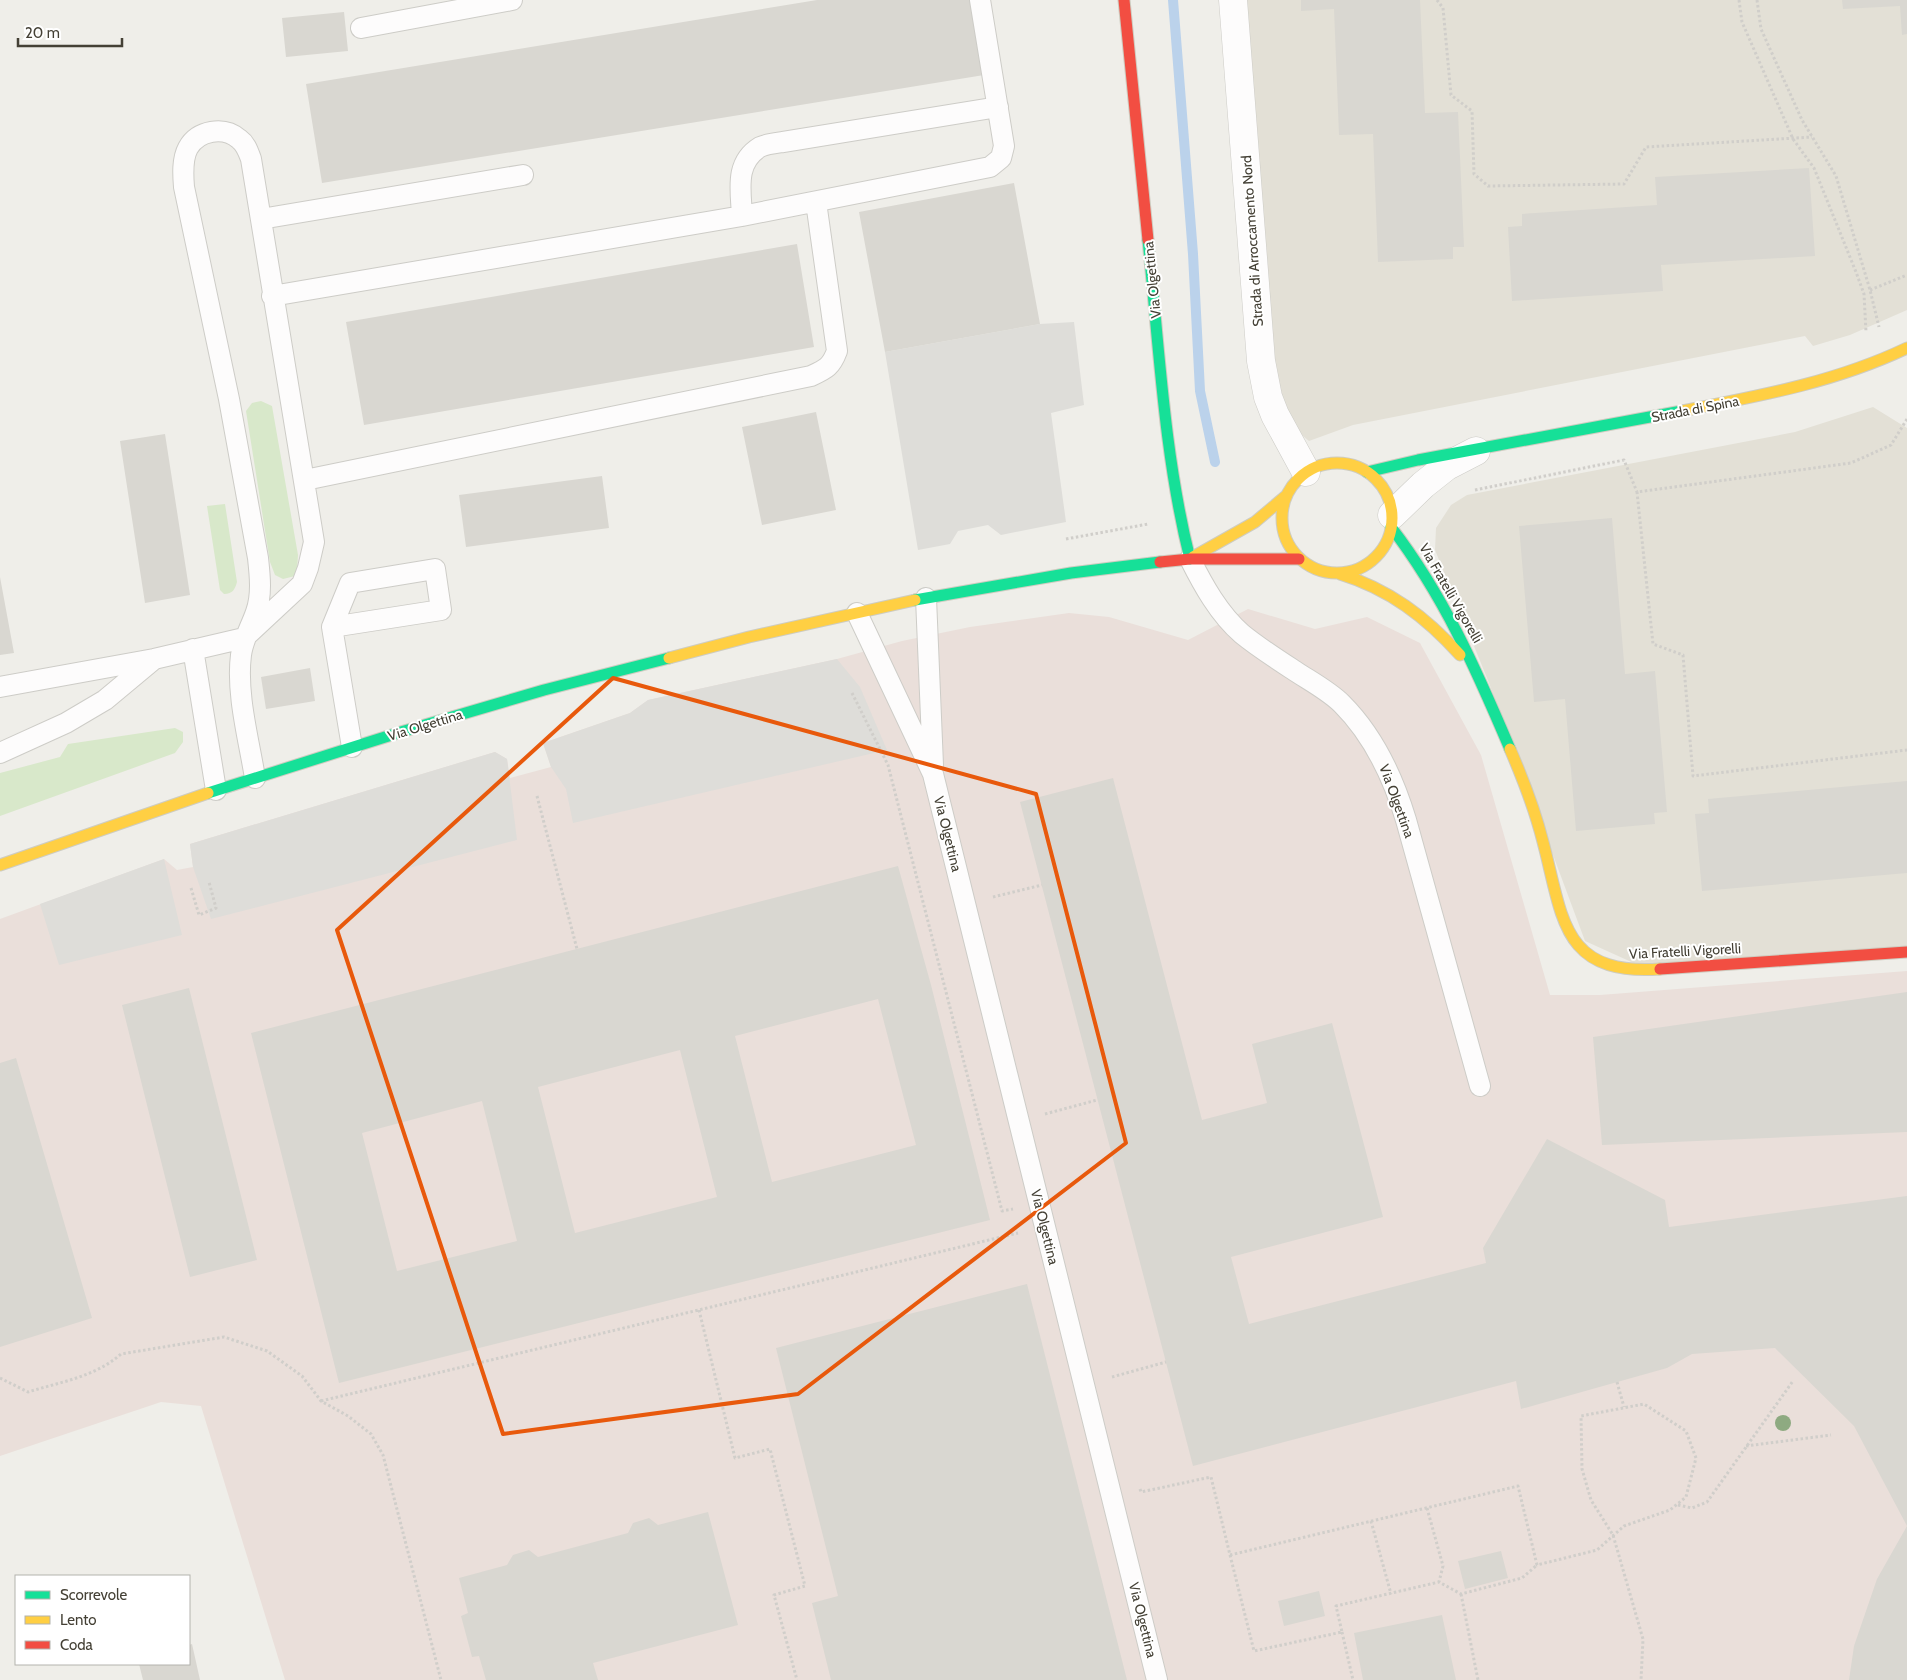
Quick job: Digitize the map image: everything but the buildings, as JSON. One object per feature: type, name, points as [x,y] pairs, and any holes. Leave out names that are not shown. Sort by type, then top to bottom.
[{"type":"street","name":"Via Olgettina","points":[[1124,0],[1164,401],[1180,518],[1190,559]]},
{"type":"street","name":"Strada di Arroccamento Nord","points":[[1233,0],[1261,361],[1268,397],[1283,431],[1306,472]]},
{"type":"street","name":"Strada di Spina","points":[[1367,472],[1412,460],[1478,450],[1772,394],[1849,372],[1907,348]]},
{"type":"street","name":"Strada di Spina","points":[[1392,521],[1423,485],[1447,466],[1478,450]]},
{"type":"street","points":[[1333,463],[1347,464],[1367,472],[1378,482],[1388,498],[1392,521],[1386,544],[1370,563],[1352,572],[1340,574],[1327,573],[1300,559],[1287,542],[1281,523],[1283,504],[1287,494],[1298,478],[1319,466],[1333,463]]},
{"type":"street","name":"Via Olgettina","points":[[1190,559],[1250,525],[1287,494]]},
{"type":"street","name":"Via Fratelli Vigorelli","points":[[1392,521],[1460,635],[1479,677],[1532,804],[1546,851],[1561,916],[1573,939],[1585,952],[1599,962],[1616,968],[1637,971],[1907,952]]},
{"type":"street","name":"Via Olgettina","points":[[0,865],[216,790],[352,747],[544,690],[749,637],[926,598],[1071,573],[1190,559],[1300,559]]},
{"type":"street","name":"Via Fratelli Vigorelli","points":[[1340,574],[1357,578],[1375,586],[1409,606],[1447,641],[1479,677]]},
{"type":"lane","points":[[361,28],[512,0]]},
{"type":"lane","points":[[272,296],[742,216],[990,167],[1000,158],[1004,146],[980,0]]},
{"type":"lane","points":[[742,216],[740,173],[747,159],[760,147],[998,107]]},
{"type":"lane","points":[[0,687],[154,659],[244,638],[302,584],[314,542],[305,480],[286,383],[251,159],[247,147],[238,138],[225,132],[210,132],[197,138],[187,149],[183,168],[184,187],[231,408],[261,578],[257,610],[244,638],[240,674],[255,778]]},
{"type":"lane","points":[[260,219],[523,175]]},
{"type":"lane","points":[[305,480],[811,376],[827,368],[833,363],[837,351],[816,202]]},
{"type":"lane","name":"Via Olgettina","points":[[1190,559],[1213,599],[1229,621],[1255,644],[1341,703],[1364,731],[1384,762],[1399,799],[1411,837],[1480,1086]]},
{"type":"lane","points":[[332,627],[440,610],[435,569],[350,583],[332,627],[352,747]]},
{"type":"lane","name":"Via Olgettina","points":[[926,598],[933,774]]},
{"type":"lane","name":"Via Olgettina","points":[[857,613],[933,774],[1157,1680]]},
{"type":"lane","points":[[193,649],[216,790]]},
{"type":"lane","points":[[0,753],[66,724],[105,700],[154,659]]},
{"type":"lane","points":[[898,699],[906,704],[919,703],[930,693]]},
{"type":"path","points":[[1437,0],[1443,8],[1451,95],[1472,111],[1474,174],[1488,186],[1624,184],[1646,147],[1812,137]]},
{"type":"path","points":[[1739,0],[1742,22],[1793,139],[1814,168],[1856,272],[1864,294],[1866,338]]},
{"type":"path","points":[[1757,0],[1761,29],[1802,120],[1836,176],[1880,327]]},
{"type":"path","points":[[1870,290],[1907,275]]},
{"type":"path","points":[[1637,492],[1851,463],[1891,445],[1907,419]]},
{"type":"path","points":[[1472,490],[1624,460],[1637,492],[1653,644],[1683,655],[1694,776],[1907,750]]},
{"type":"path","points":[[1058,540],[1180,518]]},
{"type":"path","points":[[852,693],[888,766],[1002,1211],[1020,1207]]},
{"type":"path","points":[[537,796],[577,949]]},
{"type":"path","points":[[191,888],[199,915],[216,908],[209,882]]},
{"type":"path","points":[[987,898],[1042,885]]},
{"type":"path","points":[[1041,1105],[1043,1115],[1097,1100]]},
{"type":"path","points":[[321,1401],[1022,1232]]},
{"type":"path","points":[[699,1310],[735,1458],[770,1449],[805,1586],[774,1595],[796,1680]]},
{"type":"path","points":[[0,1378],[28,1392],[91,1373],[112,1362],[121,1354],[224,1337],[267,1351],[302,1376],[321,1401],[348,1416],[371,1434],[382,1455],[441,1680]]},
{"type":"path","points":[[1112,1377],[1166,1362]]},
{"type":"path","points":[[1109,1368],[1114,1386]]},
{"type":"path","points":[[1677,1504],[1692,1508],[1707,1502],[1793,1381]]},
{"type":"path","points":[[1617,1382],[1624,1407]]},
{"type":"path","points":[[1353,1680],[1336,1606],[1439,1582],[1461,1594],[1522,1578],[1537,1565],[1597,1550],[1613,1535],[1624,1526],[1670,1510],[1686,1497],[1696,1458],[1686,1431],[1644,1404],[1581,1416],[1582,1469],[1591,1500],[1613,1535],[1643,1639],[1641,1680]]},
{"type":"path","points":[[1746,1446],[1832,1435]]},
{"type":"path","points":[[1138,1483],[1141,1492],[1211,1477],[1254,1651],[1342,1632]]},
{"type":"path","points":[[1230,1555],[1518,1486],[1537,1565]]},
{"type":"path","points":[[1427,1508],[1443,1566],[1439,1582]]},
{"type":"path","points":[[1372,1521],[1391,1594]]},
{"type":"path","points":[[1461,1594],[1478,1680]]},
{"type":"highlighted area","points":[[613,678],[1036,794],[1126,1143],[798,1394],[503,1434],[337,930]]},
{"type":"shaded area","points":[[1242,0],[1907,0],[1907,310],[1850,335],[1813,346],[1805,336],[1353,425],[1309,441],[1297,431],[1277,391]]},
{"type":"shaded area","points":[[1074,322],[1084,405],[1051,413],[1066,522],[1001,535],[988,525],[958,531],[950,544],[918,550],[885,352],[1040,324]]},
{"type":"shaded area","points":[[1873,407],[1907,428],[1907,948],[1638,965],[1585,941],[1489,683],[1435,550],[1436,528],[1451,505],[1467,495],[1795,432]]},
{"type":"shaded area","points":[[1248,609],[1315,629],[1367,617],[1420,643],[1481,755],[1550,995],[1600,995],[1907,971],[1907,1680],[285,1680],[201,1406],[161,1402],[0,1456],[0,919],[164,859],[177,870],[193,867],[190,844],[495,752],[507,759],[510,778],[551,767],[543,743],[630,713],[648,700],[837,659],[902,641],[970,627],[1069,613],[1109,617],[1188,640]]},
{"type":"shaded area","points":[[837,659],[860,687],[887,750],[573,823],[566,789],[551,767],[543,743],[630,713],[648,700]]},
{"type":"shaded area","points":[[495,752],[507,759],[517,840],[211,919],[193,867],[190,844]]},
{"type":"shaded area","points":[[164,859],[182,935],[59,965],[40,904]]},
{"type":"green space","points":[[261,401],[272,406],[298,555],[295,576],[283,579],[275,575],[270,562],[246,411],[252,403]]},
{"type":"green space","points":[[225,504],[237,582],[233,591],[224,594],[220,590],[207,506]]},
{"type":"green space","points":[[175,728],[183,732],[183,742],[175,753],[0,816],[0,773],[60,757],[68,744]]},
{"type":"waterway","points":[[1173,0],[1193,254],[1200,391],[1215,462]]},
{"type":"traffic: fast","points":[[1148,240],[1168,440],[1181,520],[1190,559]]},
{"type":"traffic: fast","points":[[1367,472],[1418,460],[1682,411]]},
{"type":"traffic: fast","points":[[1391,527],[1410,553],[1443,606],[1485,690],[1510,749]]},
{"type":"traffic: fast","points":[[915,600],[1071,573],[1160,562]]},
{"type":"traffic: fast","points":[[208,793],[401,732],[544,690],[669,658]]},
{"type":"traffic: slow","points":[[1682,411],[1797,387],[1853,370],[1907,348]]},
{"type":"traffic: slow","points":[[1337,463],[1358,467],[1376,479],[1388,497],[1392,518],[1388,539],[1376,557],[1358,569],[1337,573],[1316,569],[1298,557],[1286,539],[1282,518],[1286,497],[1298,479],[1316,467],[1337,463]]},
{"type":"traffic: slow","points":[[1193,557],[1255,522],[1287,495]]},
{"type":"traffic: slow","points":[[1340,574],[1375,588],[1406,606],[1434,628],[1460,655]]},
{"type":"traffic: slow","points":[[669,658],[749,637],[915,600]]},
{"type":"traffic: slow","points":[[1510,749],[1532,806],[1563,917],[1572,936],[1585,952],[1603,963],[1627,969],[1660,969]]},
{"type":"traffic: slow","points":[[0,865],[208,793]]},
{"type":"traffic: jam","points":[[1124,0],[1148,240]]},
{"type":"traffic: jam","points":[[1160,562],[1190,559],[1299,559]]},
{"type":"traffic: jam","points":[[1660,969],[1907,952]]}]
